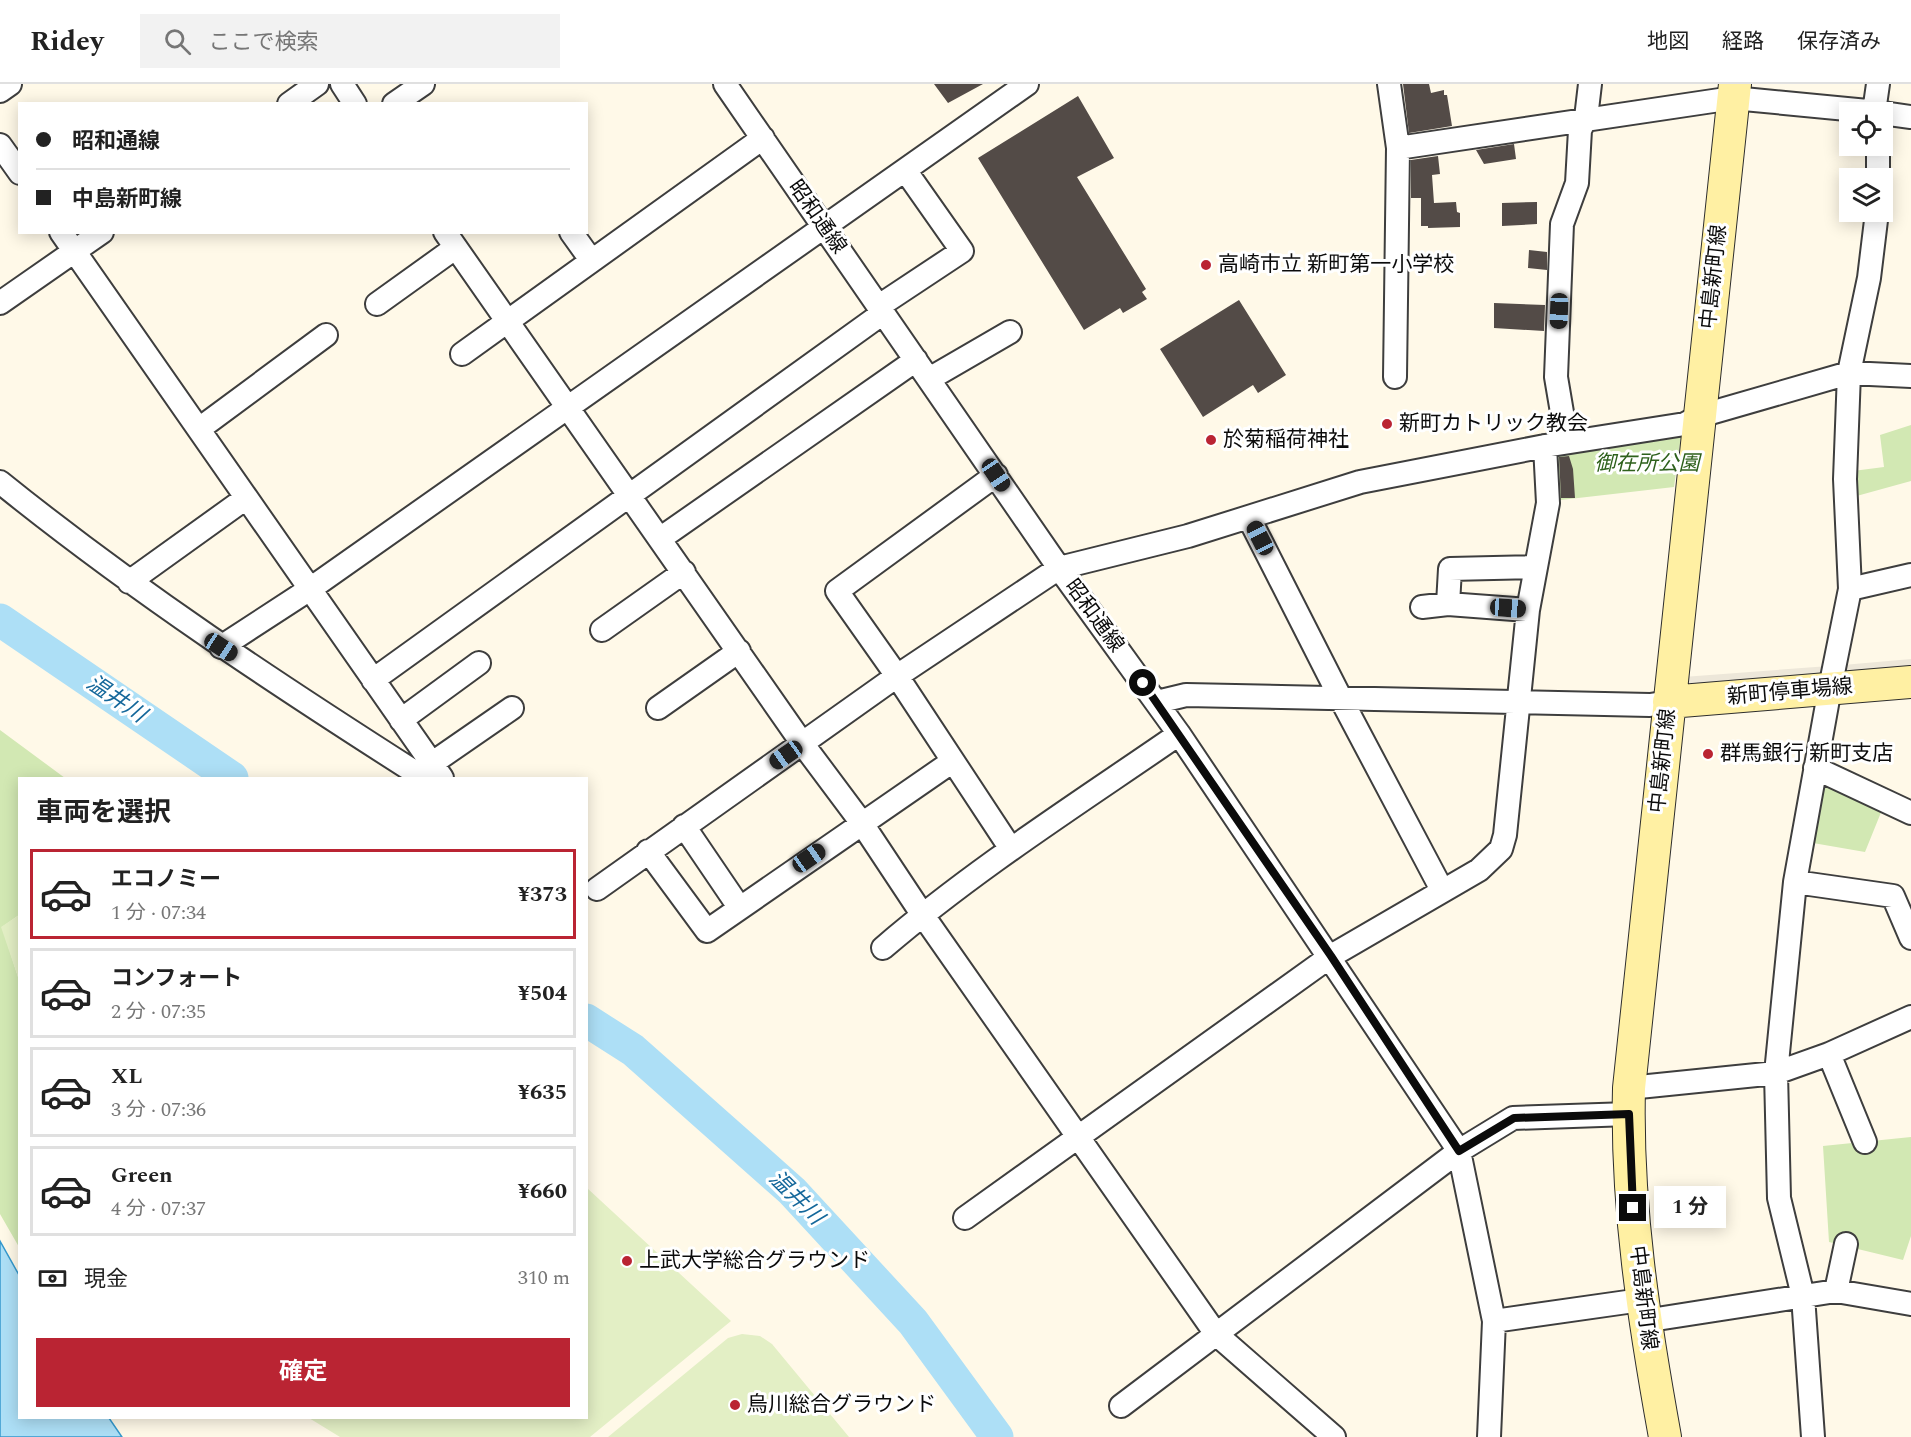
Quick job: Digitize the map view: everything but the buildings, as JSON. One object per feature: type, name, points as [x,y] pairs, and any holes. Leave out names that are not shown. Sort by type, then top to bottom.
[{"type":"main road","name":"中島新町線","points":[[1665,1437],[1642,1311],[1633,1208],[1629,1101],[1734,91]]},
{"type":"main road","name":"新町停車場線","points":[[1669,702],[1911,682]]},
{"type":"street","points":[[0,91],[10,84]]},
{"type":"street","points":[[292,102],[317,84]]},
{"type":"street","points":[[342,84],[354,102]]},
{"type":"street","points":[[397,102],[423,84]]},
{"type":"street","name":"昭和通線","points":[[725,84],[1059,568],[1157,702],[1331,956],[1459,1151]]},
{"type":"street","points":[[221,647],[309,589],[567,409],[1027,84]]},
{"type":"street","points":[[1389,84],[1398,148],[1395,377]]},
{"type":"street","points":[[965,1218],[1331,956],[1479,870],[1502,849],[1528,610],[1556,444],[1556,376],[1562,224],[1577,183],[1580,130],[1586,118],[1590,84]]},
{"type":"street","points":[[1877,102],[1878,84]]},
{"type":"street","points":[[1398,148],[1586,118],[1734,91],[1839,106]]},
{"type":"street","points":[[1893,114],[1911,117]]},
{"type":"street","points":[[462,354],[506,320],[764,138]]},
{"type":"street","points":[[0,145],[18,170]]},
{"type":"street","points":[[373,680],[962,251],[905,170]]},
{"type":"street","points":[[1807,1436],[1803,1296],[1779,1198],[1776,1073],[1795,882],[1850,590],[1845,479],[1849,373],[1869,278],[1876,222]]},
{"type":"street","points":[[62,234],[401,720],[432,774]]},
{"type":"street","points":[[0,303],[99,234]]},
{"type":"street","points":[[573,234],[591,260]]},
{"type":"street","points":[[377,304],[450,240],[802,743],[861,822],[922,914],[1216,1334],[1334,1437]]},
{"type":"street","points":[[929,379],[1010,332]]},
{"type":"street","points":[[199,429],[326,335]]},
{"type":"street","points":[[660,538],[916,360]]},
{"type":"street","points":[[598,890],[648,851],[897,676],[1059,568],[1249,518],[1360,482],[1556,444],[1685,424],[1700,416],[1849,373],[1911,376]]},
{"type":"street","points":[[996,475],[837,591],[897,676],[1011,849]]},
{"type":"street","points":[[0,482],[79,546],[221,647],[432,774]]},
{"type":"street","points":[[129,582],[246,498]]},
{"type":"street","points":[[1249,518],[1442,890]]},
{"type":"street","points":[[1448,604],[1450,568],[1536,567]]},
{"type":"street","points":[[602,630],[684,572]]},
{"type":"street","points":[[1850,590],[1911,575]]},
{"type":"street","points":[[1422,607],[1448,604],[1528,610]]},
{"type":"street","points":[[658,708],[739,651]]},
{"type":"street","points":[[401,720],[479,663]]},
{"type":"street","points":[[1157,702],[1186,695],[1650,705],[1669,702]]},
{"type":"street","points":[[432,774],[512,708]]},
{"type":"street","points":[[882,948],[922,914],[1011,849],[1179,734]]},
{"type":"street","points":[[648,851],[707,931],[861,822],[953,761]]},
{"type":"street","points":[[1815,768],[1911,813]]},
{"type":"street","points":[[684,826],[739,907]]},
{"type":"street","points":[[1795,882],[1893,896],[1911,938]]},
{"type":"street","points":[[1121,1406],[1459,1151],[1514,1118],[1629,1101],[1776,1073],[1829,1054],[1911,1017]]},
{"type":"street","points":[[1829,1054],[1865,1142]]},
{"type":"street","points":[[1459,1151],[1494,1322],[1490,1437]]},
{"type":"street","points":[[1836,1291],[1846,1244]]},
{"type":"street","points":[[1494,1322],[1642,1311],[1836,1291],[1911,1304]]},
{"type":"green space","points":[[1911,425],[1911,481],[1853,497],[1853,471],[1884,467],[1880,435]]},
{"type":"green space","name":"御在所公園","points":[[1681,436],[1674,487],[1552,501],[1550,452]]},
{"type":"green space","points":[[0,730],[64,777],[18,777],[18,916],[2,927],[18,977],[18,1245],[0,1214]]},
{"type":"green space","points":[[1827,779],[1884,805],[1865,852],[1813,843],[1821,784]]},
{"type":"green space","points":[[18,916],[18,977],[1,927]]},
{"type":"green space","points":[[1911,1137],[1911,1236],[1903,1260],[1829,1242],[1823,1146]]},
{"type":"green space","name":"上武大学総合グラウンド","points":[[588,1189],[731,1321],[590,1437],[340,1437],[311,1419],[588,1419]]},
{"type":"green space","name":"烏川総合グラウンド","points":[[742,1334],[760,1336],[772,1344],[849,1437],[608,1437],[728,1338]]},
{"type":"shaded area","points":[[1911,659],[1911,670],[1849,676],[1843,665]]},
{"type":"shaded area","points":[[1829,666],[1828,674],[1684,686],[1683,677]]},
{"type":"water","points":[[0,1241],[18,1273],[18,1419],[110,1419],[122,1437],[0,1437]]},
{"type":"waterway","name":"温井川","points":[[0,620],[231,777]]},
{"type":"waterway","name":"温井川","points":[[588,1021],[633,1050],[792,1191],[913,1322],[997,1437]]},
{"type":"place","name":"高崎市立 新町第一小学校","points":[[1206,265]]},
{"type":"place","name":"新町カトリック教会","points":[[1387,424]]},
{"type":"place","name":"於菊稲荷神社","points":[[1211,440]]},
{"type":"place","name":"群馬銀行 新町支店","points":[[1708,754]]},
{"type":"place","name":"上武大学総合グラウンド","points":[[627,1261]]},
{"type":"place","name":"烏川総合グラウンド","points":[[735,1405]]},
{"type":"route","points":[[1143,683],[1331,956],[1459,1151],[1514,1118],[1629,1114],[1633,1208]]}]
